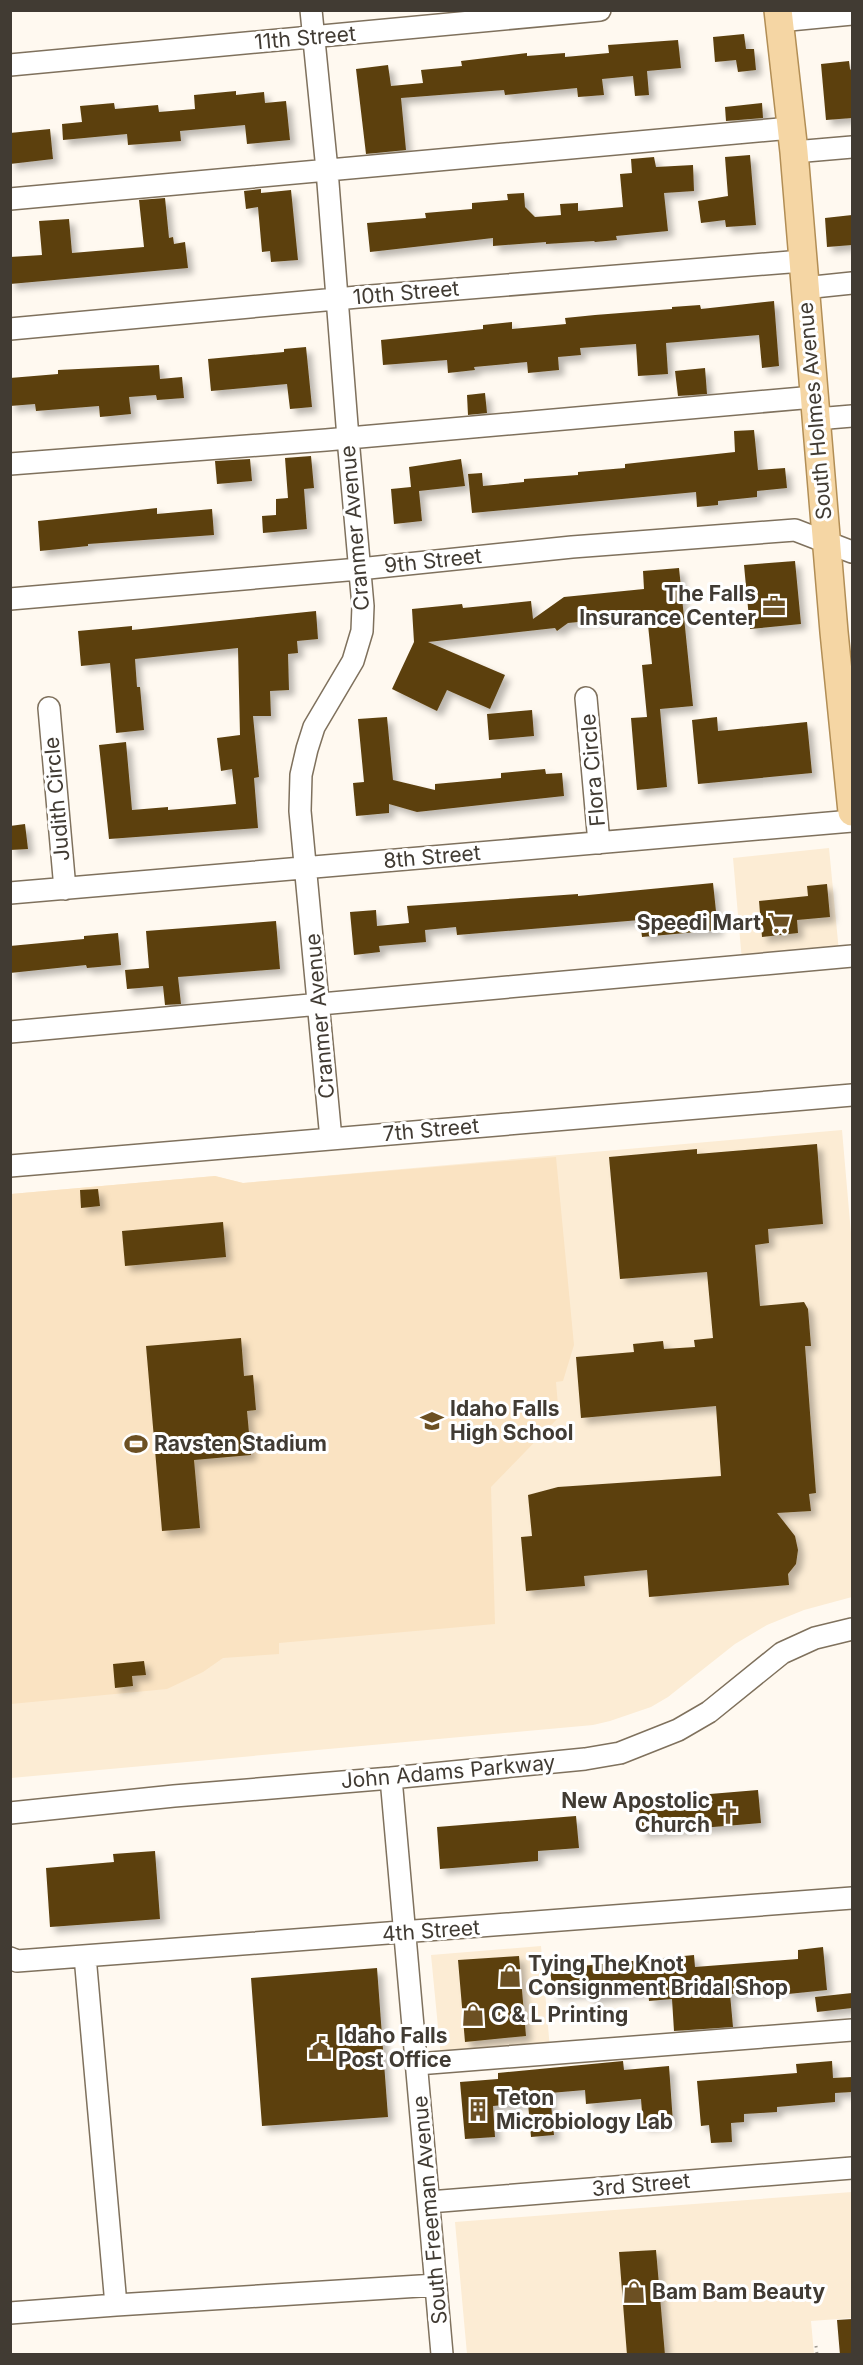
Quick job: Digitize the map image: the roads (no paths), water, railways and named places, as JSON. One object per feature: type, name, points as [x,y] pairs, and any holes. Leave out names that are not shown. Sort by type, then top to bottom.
[{"type":"main road","name":"South Holmes Avenue","points":[[778,16],[792,140],[827,543],[843,631],[852,812]]},
{"type":"street","name":"Cranmer Avenue","points":[[311,10],[327,170],[363,606],[362,631],[353,661],[314,727],[301,775],[300,811],[331,1139]]},
{"type":"street","name":"11th Street","points":[[10,65],[600,10]]},
{"type":"street","points":[[778,16],[852,14]]},
{"type":"street","points":[[10,199],[327,170],[792,140],[852,147]]},
{"type":"street","name":"10th Street","points":[[10,329],[338,298],[802,261]]},
{"type":"street","points":[[804,288],[852,283]]},
{"type":"street","points":[[10,464],[348,438],[815,408],[852,416]]},
{"type":"street","name":"9th Street","points":[[10,599],[359,569],[572,547],[795,530],[852,552]]},
{"type":"street","name":"Flora Circle","points":[[586,698],[599,843]]},
{"type":"street","name":"Judith Circle","points":[[49,708],[65,889]]},
{"type":"street","name":"8th Street","points":[[10,893],[852,821]]},
{"type":"street","points":[[10,1032],[852,956]]},
{"type":"street","name":"7th Street","points":[[10,1166],[852,1095]]},
{"type":"street","name":"John Adams Parkway","points":[[10,1813],[585,1759],[620,1753],[678,1730],[709,1712],[782,1653],[815,1638],[852,1629]]},
{"type":"street","name":"South Freeman Avenue","points":[[391,1778],[442,2355]]},
{"type":"street","name":"4th Street","points":[[10,1958],[17,1961],[852,1898]]},
{"type":"street","points":[[85,1956],[116,2305]]},
{"type":"street","points":[[417,2064],[852,2030]]},
{"type":"street","name":"3rd Street","points":[[429,2202],[852,2168]]},
{"type":"street","points":[[10,2313],[436,2285]]},
{"type":"place","name":"The Falls Insurance Center","points":[[774,606]]},
{"type":"place","name":"Speedi Mart","points":[[779,923]]},
{"type":"place","name":"Idaho Falls High School","points":[[432,1421]]},
{"type":"place","name":"Ravsten Stadium","points":[[136,1444]]},
{"type":"place","name":"New Apostolic Church","points":[[728,1813]]},
{"type":"place","name":"Tying The Knot Consignment Bridal Shop","points":[[510,1976]]},
{"type":"place","name":"C & L Printing","points":[[473,2015]]},
{"type":"place","name":"Idaho Falls Post Office","points":[[320,2048]]},
{"type":"place","name":"Teton Microbiology Lab","points":[[478,2110]]},
{"type":"place","name":"Bam Bam Beauty","points":[[634,2292]]}]
